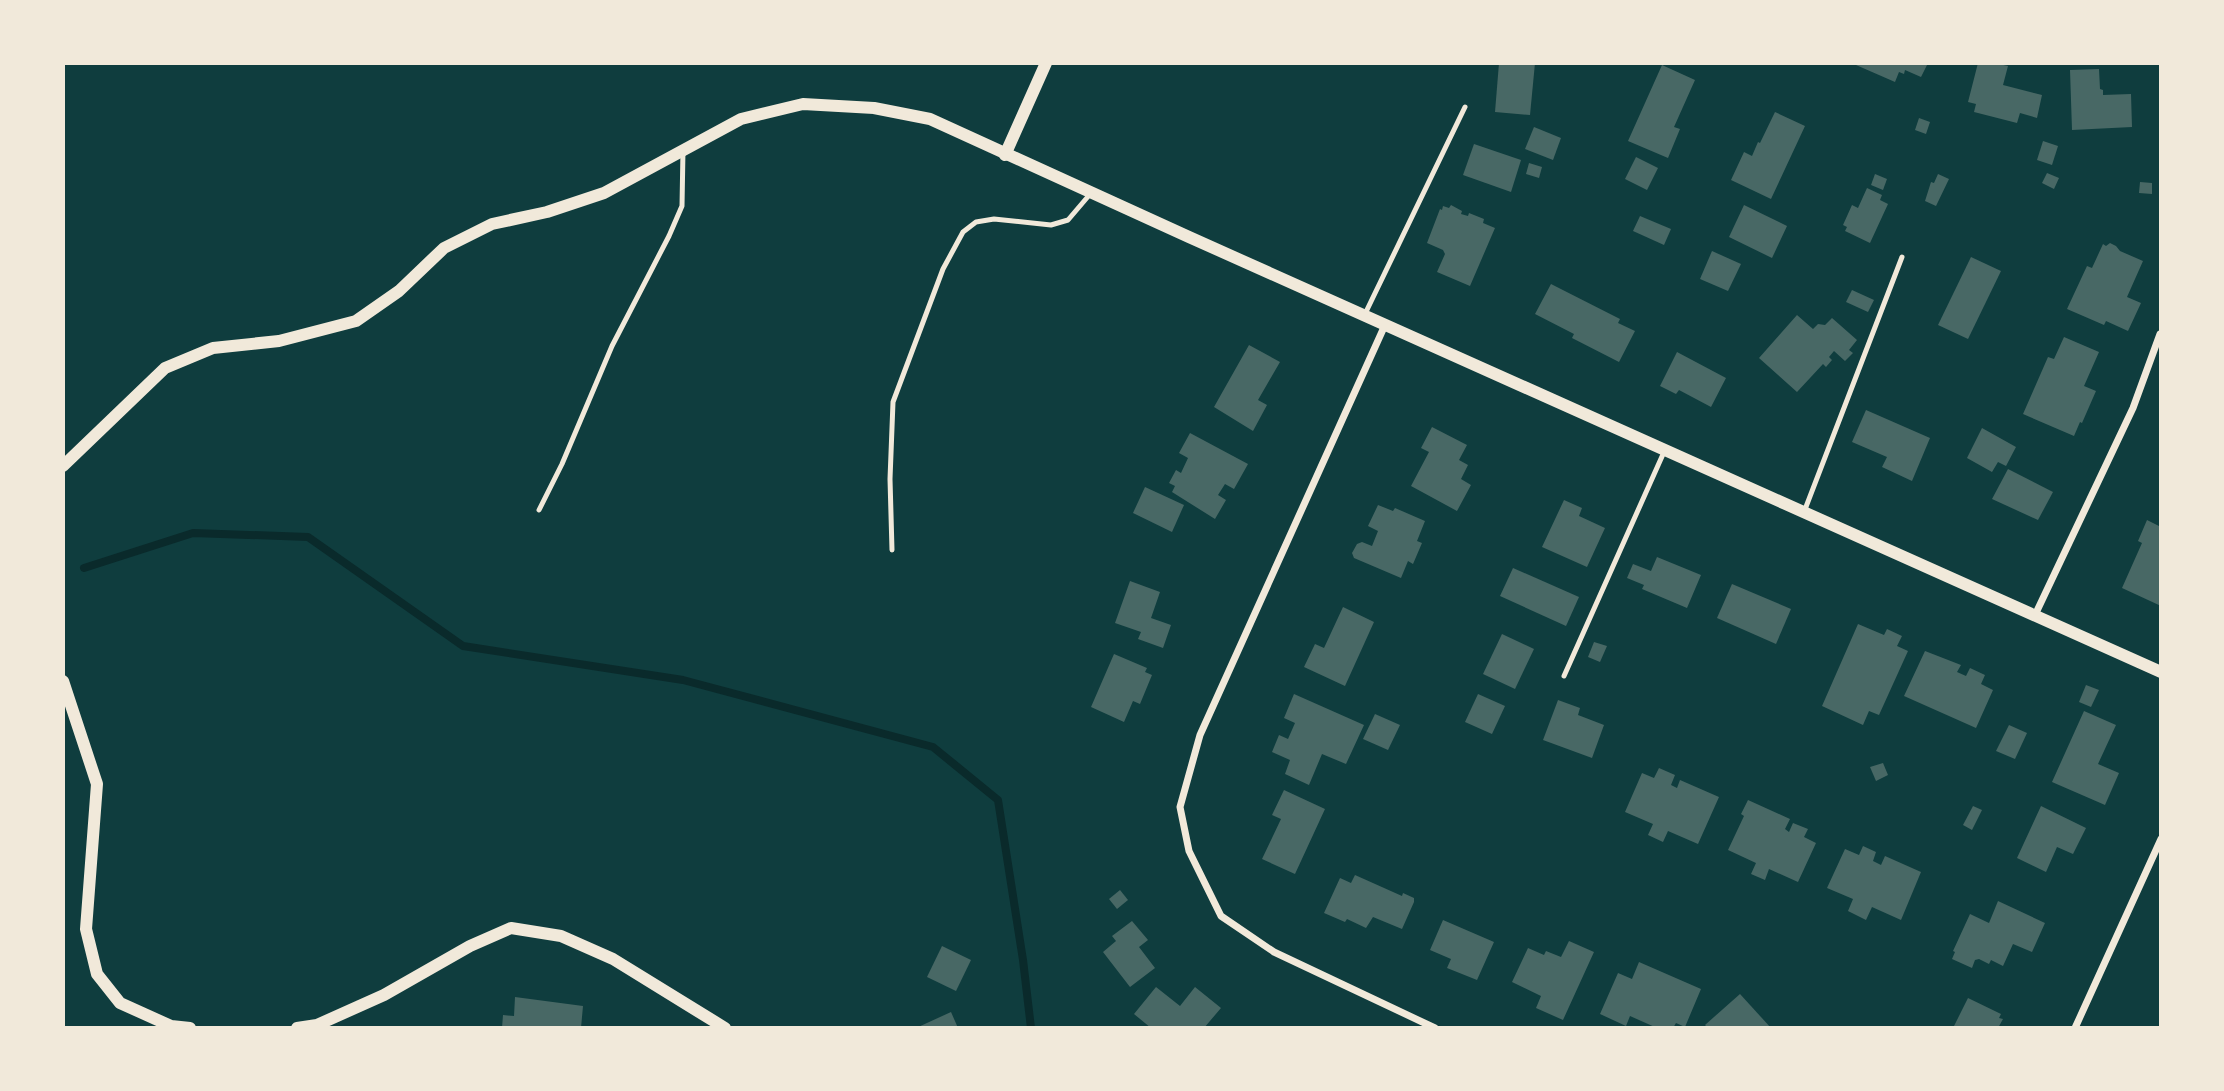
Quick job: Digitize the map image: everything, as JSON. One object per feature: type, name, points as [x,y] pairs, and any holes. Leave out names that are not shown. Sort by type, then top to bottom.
[{"type":"street","points":[[1005,155],[1046,63]]},
{"type":"street","points":[[63,466],[165,368],[213,348],[279,341],[356,321],[399,290],[444,247],[492,224],[547,212],[604,193],[741,119],[803,104],[874,108],[930,119],[1005,155],[2161,672]]},
{"type":"street","points":[[1385,325],[1200,735],[1180,807],[1189,851],[1221,916],[1274,952],[1435,1028]]},
{"type":"street","points":[[2035,615],[2133,408],[2160,334]]},
{"type":"street","points":[[63,681],[97,784],[86,929],[97,974],[120,1003],[171,1026],[190,1028]]},
{"type":"street","points":[[2075,1028],[2161,839]]},
{"type":"street","points":[[297,1028],[317,1025],[384,995],[470,946],[511,928],[561,936],[613,959],[725,1028]]},
{"type":"lane","points":[[1364,316],[1465,107]]},
{"type":"lane","points":[[539,510],[612,346],[682,206],[683,150]]},
{"type":"lane","points":[[892,550],[890,479],[893,402],[943,269],[963,232],[976,222],[994,219],[1051,225],[1068,220],[1091,193]]},
{"type":"lane","points":[[1804,512],[1902,257]]},
{"type":"lane","points":[[1564,676],[1665,450]]},
{"type":"building","points":[[1499,63],[1535,63],[1530,115],[1495,112]]},
{"type":"building","points":[[1928,63],[1921,77],[1905,70],[1904,74],[1899,72],[1895,82],[1856,65]]},
{"type":"building","points":[[1978,63],[2008,66],[2003,85],[2042,95],[2037,118],[2020,113],[2017,123],[1974,112],[1976,104],[1968,102]]},
{"type":"building","points":[[1662,65],[1695,80],[1674,127],[1680,129],[1668,158],[1628,141]]},
{"type":"building","points":[[2099,69],[2103,95],[2131,94],[2132,127],[2072,130],[2070,70]]},
{"type":"building","points":[[1775,112],[1805,126],[1771,199],[1731,180],[1744,152],[1752,156]]},
{"type":"building","points":[[1919,118],[1930,122],[1926,134],[1915,130]]},
{"type":"building","points":[[1534,127],[1561,138],[1553,160],[1525,149]]},
{"type":"building","points":[[2043,141],[2058,146],[2052,165],[2037,160]]},
{"type":"building","points":[[1474,144],[1521,160],[1511,192],[1463,175]]},
{"type":"building","points":[[1636,157],[1658,168],[1647,190],[1625,179]]},
{"type":"building","points":[[1529,163],[1542,167],[1539,178],[1526,174]]},
{"type":"building","points":[[2047,173],[2059,178],[2054,189],[2042,183]]},
{"type":"building","points":[[1875,174],[1887,179],[1883,190],[1871,185]]},
{"type":"building","points":[[1938,174],[1949,179],[1936,206],[1925,201],[1931,182],[1934,183]]},
{"type":"building","points":[[2140,182],[2152,183],[2152,194],[2139,193]]},
{"type":"building","points":[[1867,188],[1882,195],[1880,200],[1888,204],[1870,243],[1845,231],[1847,227],[1843,225],[1852,205],[1858,208]]},
{"type":"building","points":[[1451,205],[1462,211],[1461,214],[1468,216],[1469,213],[1484,219],[1483,223],[1495,228],[1470,286],[1437,272],[1445,254],[1443,250],[1427,243],[1440,209],[1442,210],[1443,206],[1449,208]]},
{"type":"building","points":[[1744,205],[1787,226],[1772,258],[1729,237]]},
{"type":"building","points":[[1640,216],[1671,229],[1664,245],[1633,231]]},
{"type":"building","points":[[2110,243],[2120,251],[2143,261],[2127,297],[2141,303],[2128,331],[2106,321],[2104,325],[2067,309],[2087,266],[2092,268],[2103,244],[2106,246]]},
{"type":"building","points":[[1712,251],[1741,264],[1728,291],[1700,279]]},
{"type":"building","points":[[1971,257],[2001,271],[1968,339],[1938,325]]},
{"type":"building","points":[[1551,284],[1620,319],[1618,323],[1635,331],[1619,362],[1572,338],[1574,334],[1535,314]]},
{"type":"building","points":[[1852,290],[1874,300],[1868,312],[1846,302]]},
{"type":"building","points":[[1797,315],[1813,329],[1818,324],[1825,325],[1832,318],[1857,340],[1849,350],[1853,353],[1845,361],[1834,351],[1829,357],[1832,360],[1826,367],[1823,364],[1797,392],[1759,358]]},
{"type":"building","points":[[2064,337],[2099,352],[2084,386],[2096,391],[2074,436],[2023,414],[2048,357],[2054,359]]},
{"type":"building","points":[[1249,345],[1280,362],[1258,400],[1267,405],[1253,431],[1214,407]]},
{"type":"building","points":[[1677,352],[1726,378],[1711,407],[1679,390],[1676,394],[1660,386]]},
{"type":"building","points":[[1866,410],[1930,438],[1912,481],[1882,467],[1887,457],[1852,442]]},
{"type":"building","points":[[1432,427],[1467,445],[1459,460],[1468,465],[1461,479],[1471,485],[1457,511],[1411,486],[1429,452],[1421,448]]},
{"type":"building","points":[[1982,428],[2016,447],[2006,466],[1998,462],[1992,472],[1967,458]]},
{"type":"building","points":[[1190,433],[1248,464],[1234,489],[1225,484],[1218,495],[1226,500],[1215,519],[1172,492],[1175,486],[1169,483],[1176,470],[1181,473],[1188,458],[1179,453]]},
{"type":"building","points":[[2008,469],[2053,492],[2038,520],[1992,499]]},
{"type":"building","points":[[1145,487],[1184,505],[1172,532],[1133,513]]},
{"type":"building","points":[[1564,500],[1582,508],[1579,516],[1605,528],[1587,567],[1542,547]]},
{"type":"building","points":[[1378,505],[1393,511],[1395,508],[1425,521],[1417,541],[1422,543],[1413,564],[1408,561],[1401,578],[1354,558],[1352,553],[1357,544],[1362,542],[1372,546],[1378,531],[1368,526]]},
{"type":"building","points":[[2147,520],[2161,527],[2161,606],[2122,588],[2142,543],[2138,541]]},
{"type":"building","points":[[1657,557],[1701,575],[1687,608],[1642,589],[1644,585],[1627,578],[1633,564],[1651,571]]},
{"type":"building","points":[[1513,568],[1579,597],[1566,626],[1500,596]]},
{"type":"building","points":[[1130,581],[1160,592],[1151,618],[1171,625],[1163,648],[1138,639],[1141,632],[1115,623]]},
{"type":"building","points":[[1732,584],[1791,609],[1776,644],[1717,618]]},
{"type":"building","points":[[1343,607],[1374,622],[1345,686],[1304,667],[1315,644],[1324,648]]},
{"type":"building","points":[[1858,624],[1884,635],[1887,629],[1902,636],[1897,646],[1908,651],[1879,715],[1869,711],[1863,725],[1822,706]]},
{"type":"building","points":[[1502,634],[1534,649],[1515,689],[1483,674]]},
{"type":"building","points":[[1594,642],[1607,646],[1600,662],[1588,657]]},
{"type":"building","points":[[1925,651],[1961,665],[1957,672],[1966,676],[1970,668],[1985,675],[1981,684],[1993,690],[1976,728],[1904,696]]},
{"type":"building","points":[[1114,654],[1147,668],[1145,672],[1152,675],[1140,704],[1133,701],[1124,722],[1091,707]]},
{"type":"building","points":[[2086,685],[2099,690],[2091,707],[2079,702]]},
{"type":"building","points":[[1294,694],[1364,725],[1346,764],[1322,754],[1309,785],[1285,774],[1290,760],[1272,752],[1279,735],[1288,739],[1295,723],[1284,718]]},
{"type":"building","points":[[1478,694],[1505,706],[1492,734],[1465,722]]},
{"type":"building","points":[[1558,700],[1580,708],[1578,715],[1604,725],[1592,758],[1543,740]]},
{"type":"building","points":[[2084,711],[2116,725],[2098,764],[2119,773],[2105,805],[2052,782]]},
{"type":"building","points":[[1375,714],[1400,725],[1388,750],[1363,739]]},
{"type":"building","points":[[2009,725],[2027,733],[2015,759],[1996,751]]},
{"type":"building","points":[[1883,763],[1888,775],[1876,781],[1870,767]]},
{"type":"building","points":[[1659,768],[1675,775],[1671,785],[1677,788],[1680,780],[1719,797],[1698,844],[1668,831],[1663,842],[1648,835],[1653,824],[1625,812],[1642,773],[1654,778]]},
{"type":"building","points":[[1284,790],[1325,809],[1295,874],[1262,859],[1281,819],[1272,815]]},
{"type":"building","points":[[1748,800],[1790,819],[1785,829],[1789,832],[1793,823],[1808,829],[1804,837],[1816,843],[1798,882],[1769,869],[1765,880],[1751,874],[1756,863],[1728,850],[1744,816],[1741,814]]},
{"type":"building","points":[[1973,806],[1982,810],[1972,830],[1963,825]]},
{"type":"building","points":[[2041,806],[2086,828],[2073,854],[2057,847],[2046,872],[2017,858]]},
{"type":"building","points":[[1863,846],[1876,852],[1873,861],[1881,865],[1885,856],[1921,872],[1901,920],[1872,907],[1866,920],[1848,911],[1853,899],[1827,888],[1845,849],[1859,855]]},
{"type":"building","points":[[1355,875],[1402,896],[1403,893],[1414,898],[1402,929],[1373,917],[1366,928],[1324,913],[1340,878],[1351,883]]},
{"type":"building","points":[[1120,890],[1128,900],[1117,909],[1109,899]]},
{"type":"building","points":[[1998,901],[2045,923],[2032,952],[2013,944],[2003,966],[1991,960],[1989,964],[1979,959],[1975,960],[1972,968],[1952,959],[1970,914],[1989,923]]},
{"type":"building","points":[[1443,920],[1494,942],[1477,980],[1447,968],[1451,959],[1430,950]]},
{"type":"building","points":[[1132,921],[1148,940],[1139,947],[1155,968],[1130,987],[1103,952],[1116,941],[1112,936]]},
{"type":"building","points":[[1569,941],[1594,952],[1563,1020],[1536,1008],[1541,996],[1512,982],[1528,948],[1544,955],[1546,951],[1561,957]]},
{"type":"building","points":[[942,946],[971,960],[956,991],[927,977]]},
{"type":"building","points":[[1639,962],[1701,989],[1685,1027],[1676,1023],[1673,1028],[1657,1028],[1630,1016],[1626,1026],[1600,1014],[1618,973],[1632,979]]},
{"type":"building","points":[[1156,987],[1180,1006],[1195,987],[1221,1008],[1204,1028],[1151,1028],[1134,1014]]},
{"type":"building","points":[[1740,994],[1771,1028],[1708,1028],[1705,1025]]},
{"type":"building","points":[[515,997],[583,1006],[581,1028],[502,1028],[503,1015],[514,1016]]},
{"type":"building","points":[[1968,998],[2001,1014],[1999,1018],[2003,1019],[1998,1028],[1953,1028]]},
{"type":"building","points":[[951,1012],[958,1028],[916,1028]]},
{"type":"waterway","points":[[84,568],[193,533],[308,537],[463,646],[683,680],[933,747],[998,800],[1031,1028]]}]
